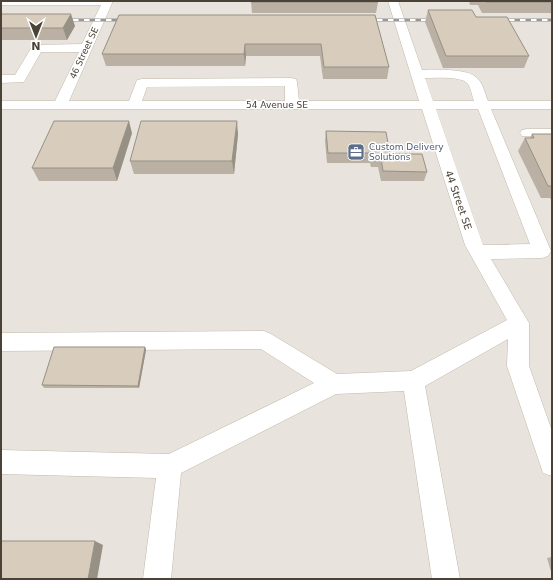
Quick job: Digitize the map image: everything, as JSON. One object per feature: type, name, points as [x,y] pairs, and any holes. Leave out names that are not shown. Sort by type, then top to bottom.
[{"type":"street","name":"44 Street SE","points":[[393,1],[474,245],[519,323]]},
{"type":"street","points":[[1,2],[107,2]]},
{"type":"street","name":"46 Street SE","points":[[60,105],[107,2]]},
{"type":"street","points":[[1,79],[19,79],[37,48],[86,48]]},
{"type":"street","points":[[416,74],[461,76],[470,78],[473,81],[482,105],[547,251],[478,252]]},
{"type":"street","points":[[134,105],[142,83],[291,82],[292,105]]},
{"type":"street","name":"54 Avenue SE","points":[[1,105],[552,105]]},
{"type":"street","points":[[527,133],[552,133]]},
{"type":"street","points":[[1,462],[170,466],[334,384],[413,381],[519,323]]},
{"type":"street","points":[[519,323],[518,366],[552,464]]},
{"type":"street","points":[[1,342],[264,340],[334,384]]},
{"type":"street","points":[[413,381],[446,579]]},
{"type":"street","points":[[158,579],[170,466]]},
{"type":"shaded area","points":[[1,1],[552,1],[552,579],[1,579]]},
{"type":"building","points":[[378,1],[378,2],[251,2]]},
{"type":"building","points":[[552,1],[552,2],[486,2]]},
{"type":"building","points":[[428,10],[472,10],[476,17],[507,17],[529,56],[446,56]]},
{"type":"building","points":[[1,14],[71,14],[63,28],[1,28]]},
{"type":"building","points":[[119,15],[375,15],[389,67],[324,67],[321,44],[245,44],[244,54],[102,54]]},
{"type":"building","points":[[54,121],[129,121],[113,168],[32,168]]},
{"type":"building","points":[[141,121],[237,121],[232,161],[130,161]]},
{"type":"building","points":[[326,131],[386,132],[390,154],[422,154],[427,172],[383,171],[381,158],[372,158],[372,153],[328,153]]},
{"type":"building","points":[[532,134],[552,134],[552,186],[548,186],[525,138],[534,138]]},
{"type":"building","points":[[54,347],[145,347],[138,386],[42,385]]},
{"type":"building","points":[[1,541],[95,541],[88,579],[1,579]]},
{"type":"railway","points":[[62,20],[128,20]]},
{"type":"railway","points":[[366,20],[436,20]]},
{"type":"railway","points":[[498,20],[552,20]]},
{"type":"place","name":"Custom Delivery Solutions","points":[[356,152]]}]
